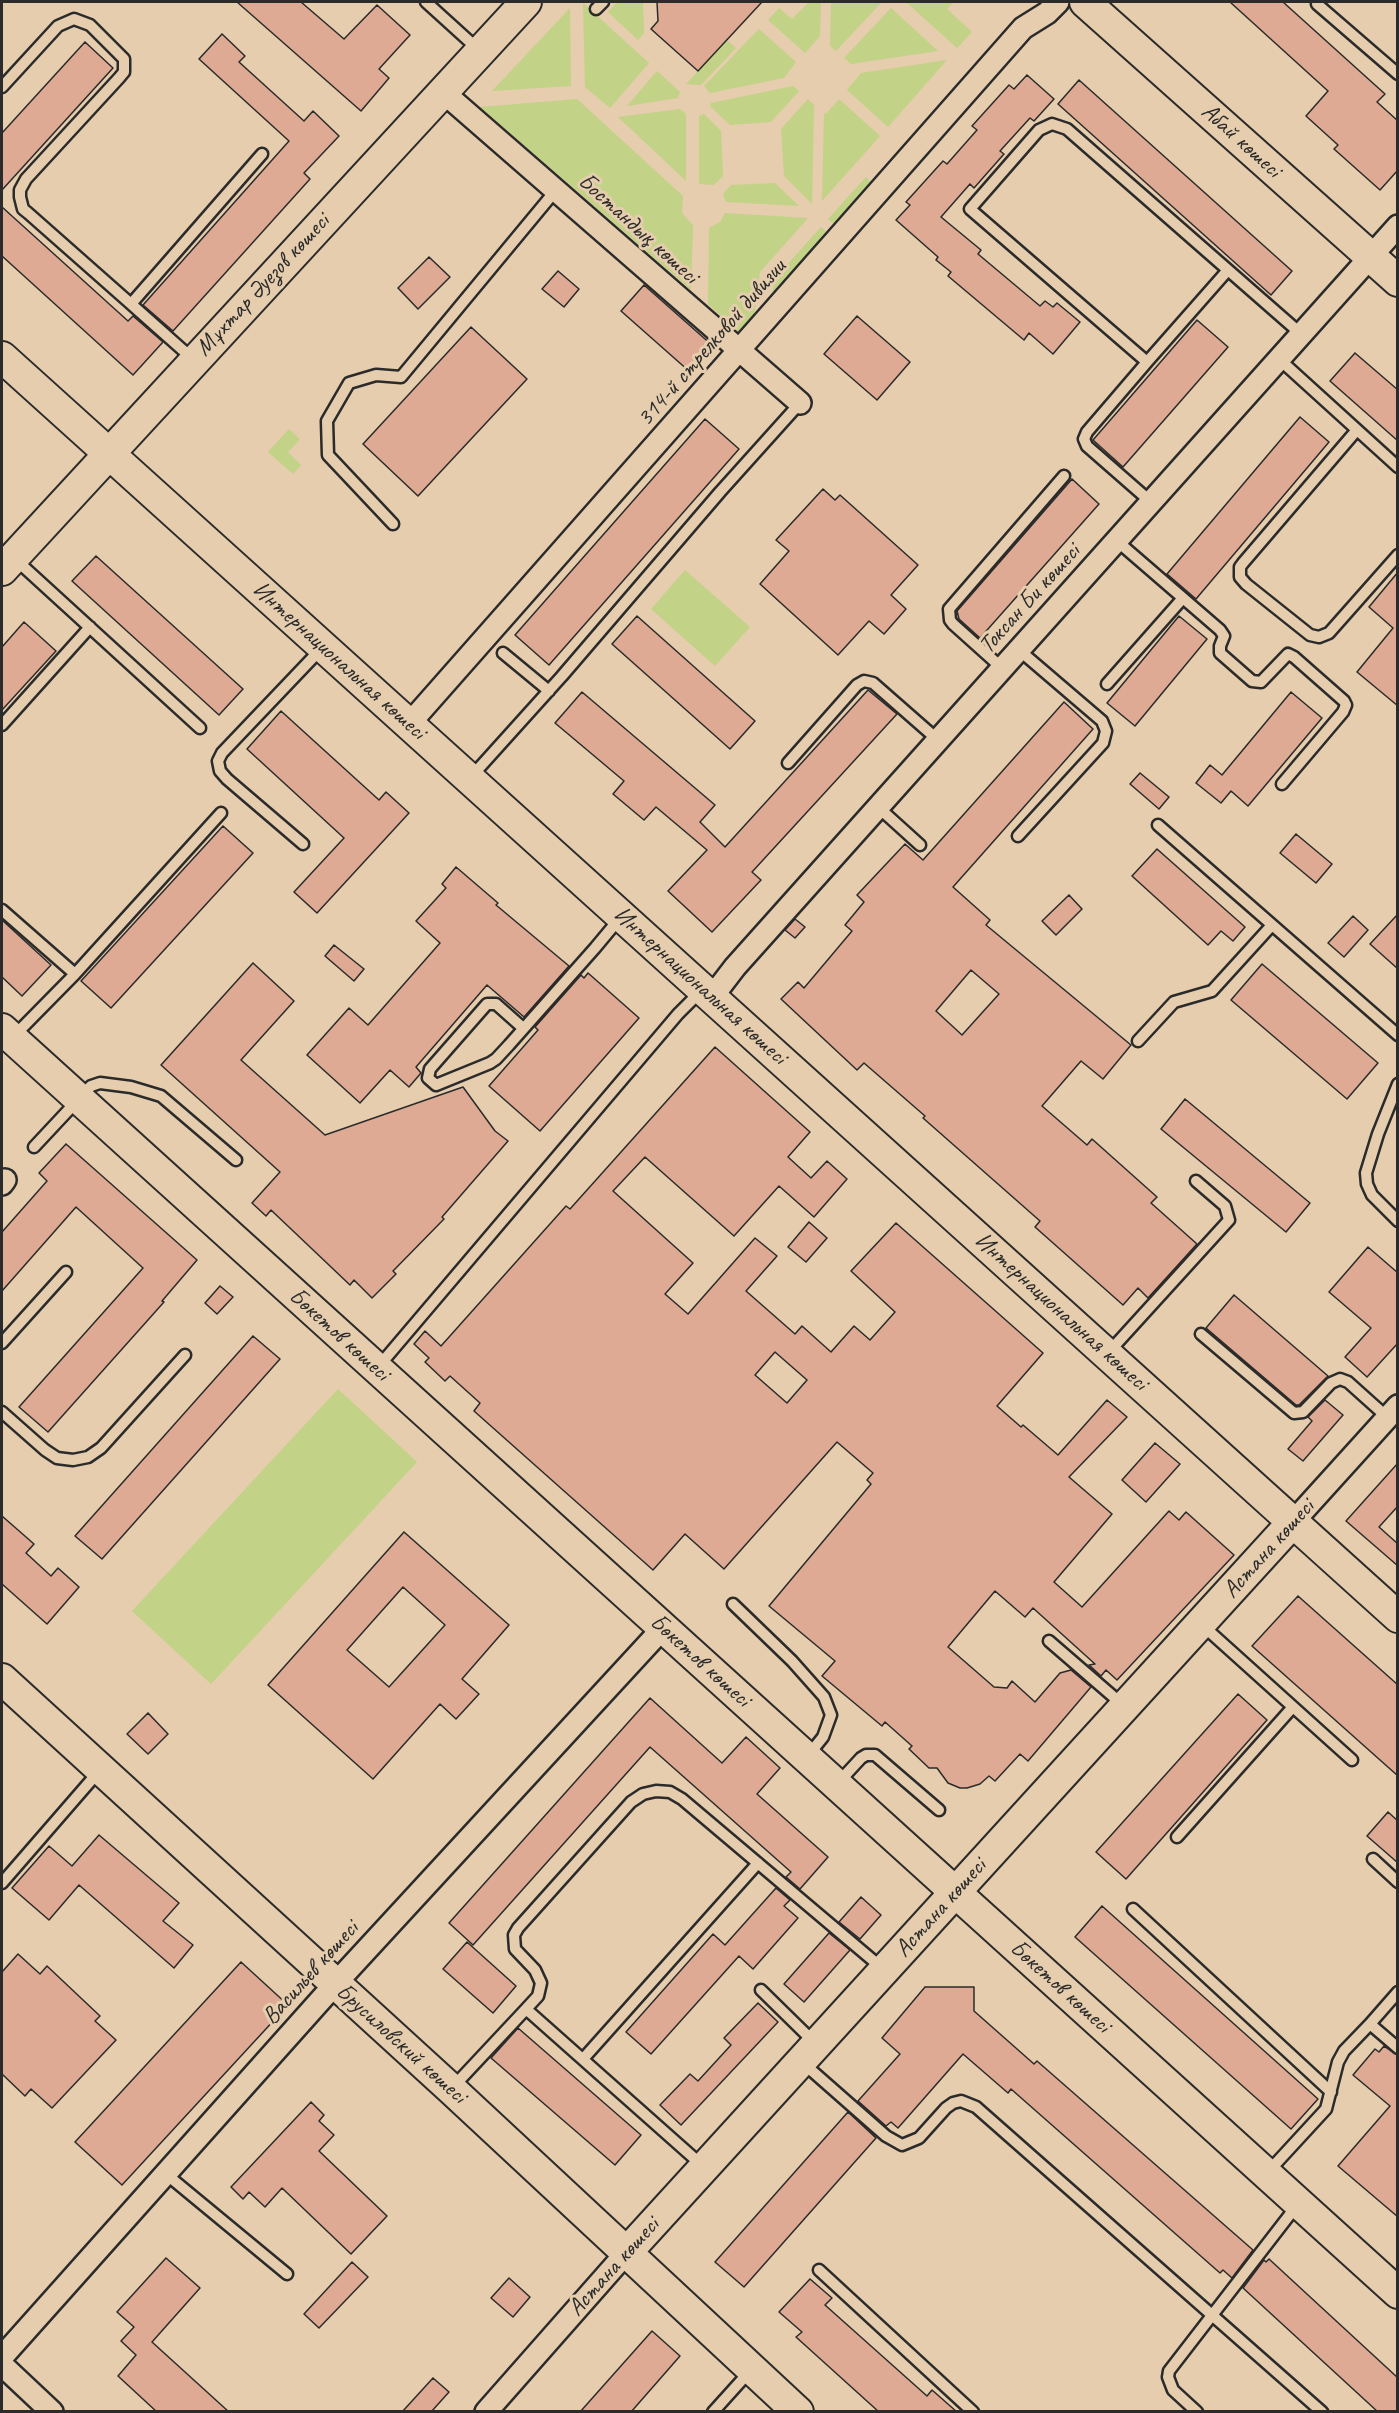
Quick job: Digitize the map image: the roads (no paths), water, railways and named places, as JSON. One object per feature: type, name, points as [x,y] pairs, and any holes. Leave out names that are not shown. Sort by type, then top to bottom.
[{"type":"main road","name":"Мұхтар Әуезов көшесі","points":[[7,563],[526,2]]},
{"type":"main road","name":"Абай көшесі","points":[[1085,2],[1385,240],[1398,281]]},
{"type":"main road","name":"Интернациональная көшесі","points":[[2,357],[1398,1617]]},
{"type":"main road","name":"Бөкетов көшесі","points":[[7,1033],[1398,2293]]},
{"type":"main road","name":"Астана көшесі","points":[[627,2252],[1293,1522]]},
{"type":"main road","name":"Брусиловский көшесі","points":[[2,1679],[451,2089],[798,2412]]},
{"type":"street","name":"314-й стрелковой дивизии","points":[[410,723],[1023,28],[1047,13],[1058,2]]},
{"type":"street","name":"Бостандық көшесі","points":[[443,92],[800,403]]},
{"type":"street","name":"Токсан Би көшесі","points":[[708,993],[735,967],[1385,240]]},
{"type":"street","name":"Астана көшесі","points":[[1293,1522],[1392,1412]]},
{"type":"street","name":"Васильев көшесі","points":[[2,2357],[335,1984],[663,1628]]},
{"type":"street","name":"Астана көшесі","points":[[486,2412],[627,2252]]},
{"type":"street","points":[[2,2365],[52,2412]]},
{"type":"lane","points":[[426,2],[480,52]]},
{"type":"lane","points":[[1317,4],[1398,74]]},
{"type":"lane","points":[[2,87],[58,26],[74,19],[90,25],[124,59],[124,72],[26,179],[20,190],[23,209],[194,360]]},
{"type":"lane","points":[[954,96],[1011,32],[1023,28]]},
{"type":"lane","points":[[1147,362],[970,209],[1045,126],[1059,124],[1067,129],[1300,333]]},
{"type":"lane","points":[[131,304],[262,154]]},
{"type":"lane","points":[[393,524],[327,455],[327,421],[349,383],[376,375],[401,377],[556,190]]},
{"type":"lane","points":[[1151,502],[1087,446],[1084,439],[1087,432],[1228,270]]},
{"type":"lane","points":[[1279,359],[1398,467]]},
{"type":"lane","points":[[470,778],[549,691],[720,492],[800,403]]},
{"type":"lane","points":[[1356,430],[1243,563],[1240,567],[1240,577],[1310,635],[1319,637],[1329,633],[1398,555]]},
{"type":"lane","points":[[1002,668],[953,624],[948,615],[949,609],[1064,476]]},
{"type":"lane","points":[[1117,540],[1220,630],[1224,636],[1220,653],[1252,681],[1260,682],[1288,654],[1344,701],[1346,705],[1343,712],[1282,784]]},
{"type":"lane","points":[[7,563],[90,627],[200,728]]},
{"type":"lane","points":[[1107,684],[1183,598]]},
{"type":"lane","points":[[2,725],[90,627]]},
{"type":"lane","points":[[303,844],[227,779],[220,771],[218,761],[222,753],[322,648]]},
{"type":"lane","points":[[1018,836],[1103,743],[1106,732],[1102,721],[1019,650]]},
{"type":"lane","points":[[503,653],[549,691]]},
{"type":"lane","points":[[788,763],[857,685],[864,681],[873,683],[938,740]]},
{"type":"lane","points":[[878,807],[921,845]]},
{"type":"lane","points":[[7,1033],[75,974],[221,813]]},
{"type":"lane","points":[[1158,825],[1398,1035]]},
{"type":"lane","points":[[2,910],[75,974]]},
{"type":"lane","points":[[523,1028],[496,1004],[487,1004],[430,1069],[428,1078],[436,1084],[490,1064],[523,1028],[622,916]]},
{"type":"lane","points":[[1138,1041],[1174,1002],[1212,991],[1272,925]]},
{"type":"lane","points":[[377,1369],[670,1023],[708,993]]},
{"type":"lane","points":[[34,1148],[91,1086],[100,1083],[155,1093],[171,1102],[236,1160]]},
{"type":"lane","points":[[1398,1084],[1378,1134],[1366,1173],[1367,1184],[1372,1195],[1398,1221]]},
{"type":"lane","points":[[1108,1354],[1229,1220],[1225,1206],[1196,1181]]},
{"type":"lane","points":[[2,1343],[66,1272]]},
{"type":"lane","points":[[1201,1334],[1294,1413],[1303,1412],[1331,1383],[1340,1378],[1392,1412]]},
{"type":"lane","points":[[2,1412],[57,1458],[73,1460],[88,1456],[101,1448],[185,1355]]},
{"type":"lane","points":[[732,1604],[792,1660],[824,1697],[831,1715],[823,1737],[807,1757]]},
{"type":"lane","points":[[1201,1624],[1352,1760]]},
{"type":"lane","points":[[1049,1641],[1125,1707]]},
{"type":"lane","points":[[1177,1837],[1292,1708]]},
{"type":"lane","points":[[837,1784],[861,1758],[866,1755],[875,1755],[939,1810]]},
{"type":"lane","points":[[2,1883],[100,1769]]},
{"type":"lane","points":[[451,2089],[538,1996],[541,1983],[536,1970],[515,1950],[514,1935],[631,1802],[643,1794],[670,1792],[682,1799],[884,1970]]},
{"type":"lane","points":[[1372,1859],[1398,1882]]},
{"type":"lane","points":[[583,2059],[758,1863]]},
{"type":"lane","points":[[1133,1909],[1330,2092]]},
{"type":"lane","points":[[761,1990],[808,2052],[886,2136],[902,2145],[919,2138],[953,2103],[961,2101],[976,2106],[1322,2412]]},
{"type":"lane","points":[[1265,2174],[1326,2109],[1338,2062],[1344,2051],[1398,1992]]},
{"type":"lane","points":[[526,2009],[704,2167]]},
{"type":"lane","points":[[1370,2024],[1398,2048]]},
{"type":"lane","points":[[166,2174],[287,2274]]},
{"type":"lane","points":[[1197,2412],[1173,2390],[1168,2378],[1173,2364],[1298,2204]]},
{"type":"lane","points":[[819,2270],[973,2412]]},
{"type":"lane","points":[[712,2412],[752,2369]]}]
